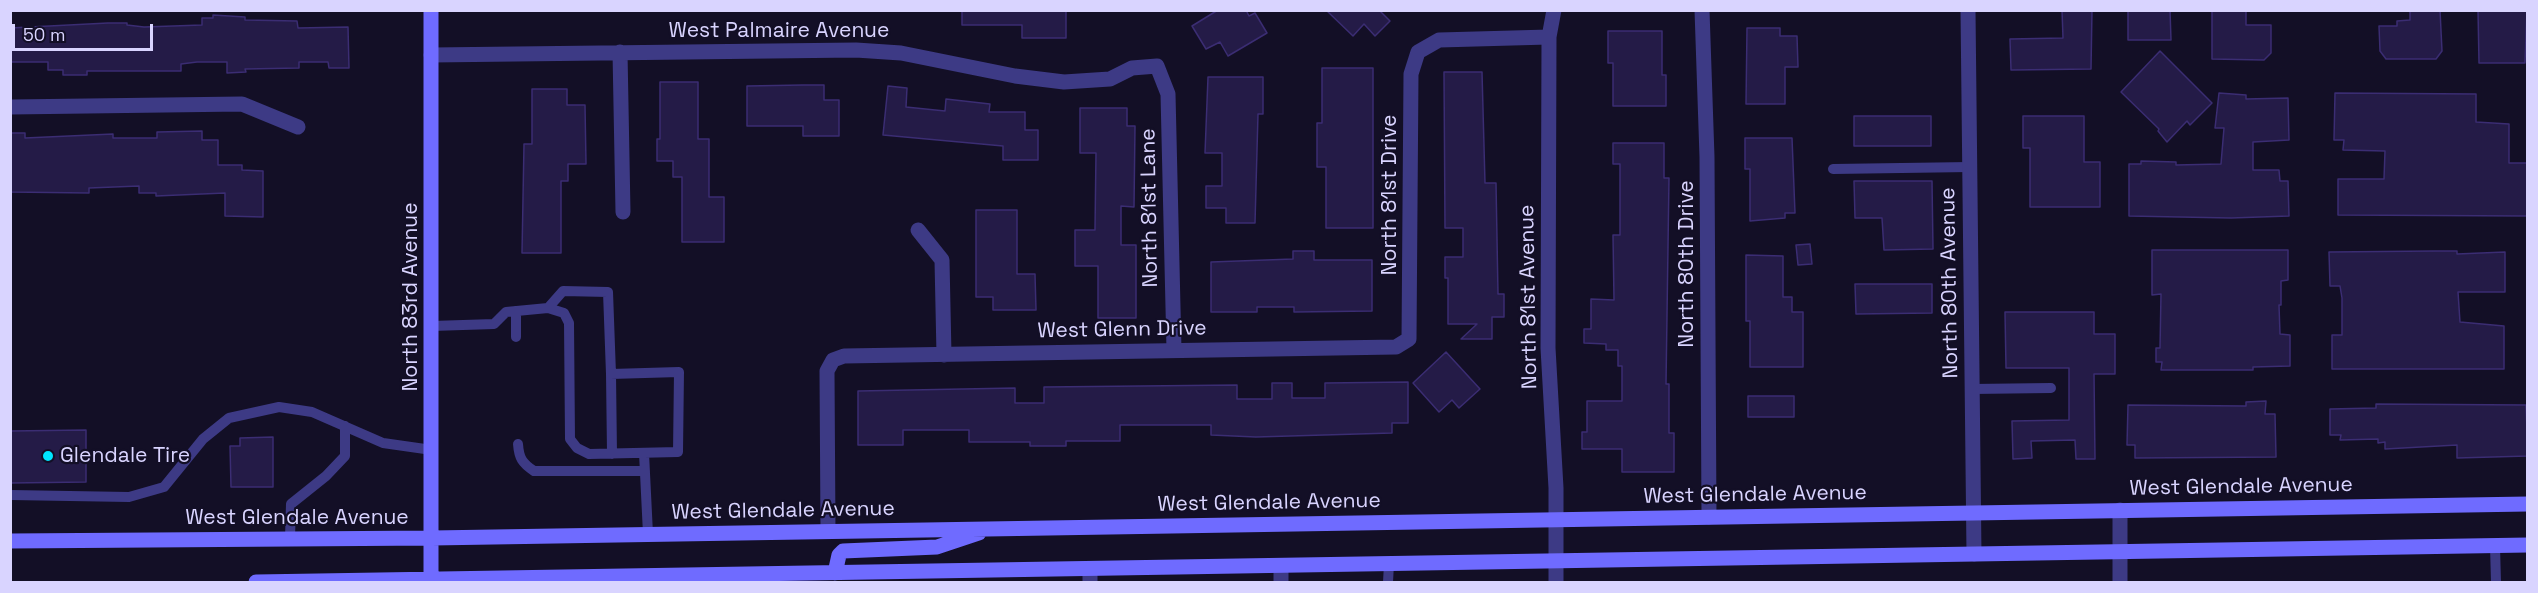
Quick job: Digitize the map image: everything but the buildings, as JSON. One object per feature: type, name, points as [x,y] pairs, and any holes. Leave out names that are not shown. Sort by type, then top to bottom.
[{"type":"main road","name":"North 83rd Avenue","points":[[431,10],[431,581]]},
{"type":"main road","name":"West Glendale Avenue","points":[[10,541],[432,538],[2528,504]]},
{"type":"main road","points":[[841,576],[838,555],[843,551],[937,547],[993,528]]},
{"type":"main road","points":[[256,582],[1090,576],[1281,566],[2528,545]]},
{"type":"street","name":"North 81st Avenue","points":[[1554,10],[1550,38],[1548,348],[1556,519],[1556,582]]},
{"type":"street","name":"North 80th Drive","points":[[1702,10],[1708,215],[1709,517]]},
{"type":"street","name":"North 80th Avenue","points":[[1968,10],[1974,554]]},
{"type":"street","name":"North 81st Drive","points":[[1409,339],[1411,74],[1418,51],[1439,40],[1550,38]]},
{"type":"street","name":"West Palmaire Avenue","points":[[431,55],[856,50],[901,53],[1015,76],[1064,82],[1110,79],[1132,68],[1157,66]]},
{"type":"street","points":[[620,52],[623,212]]},
{"type":"street","name":"North 81st Lane","points":[[1157,66],[1168,94],[1174,350]]},
{"type":"street","points":[[10,107],[242,104],[298,127]]},
{"type":"street","points":[[918,230],[942,260],[944,354]]},
{"type":"street","name":"West Glenn Drive","points":[[828,531],[826,371],[833,360],[844,356],[1396,347],[1409,339]]},
{"type":"street","points":[[2120,510],[2120,582]]},
{"type":"street","points":[[1281,566],[1281,582]]},
{"type":"lane","points":[[1833,169],[1970,167]]},
{"type":"lane","points":[[548,308],[563,291],[608,292],[612,454]]},
{"type":"lane","points":[[432,326],[494,324],[506,312],[516,311],[548,308],[564,313],[569,323],[570,439],[578,448],[589,454],[678,452],[679,372],[611,374]]},
{"type":"lane","points":[[516,311],[516,337]]},
{"type":"lane","points":[[1972,389],[2051,387]]},
{"type":"lane","points":[[10,495],[129,497],[164,487],[203,439],[229,418],[279,407],[312,411],[383,443],[432,450]]},
{"type":"lane","points":[[290,538],[291,504],[326,476],[345,456],[345,426]]},
{"type":"lane","points":[[518,444],[519,456],[523,464],[534,471],[645,471]]},
{"type":"lane","points":[[644,453],[648,534]]},
{"type":"lane","points":[[2494,546],[2496,582]]},
{"type":"lane","points":[[1388,582],[1389,564]]},
{"type":"place","name":"Glendale Tire","points":[[48,456]]}]
